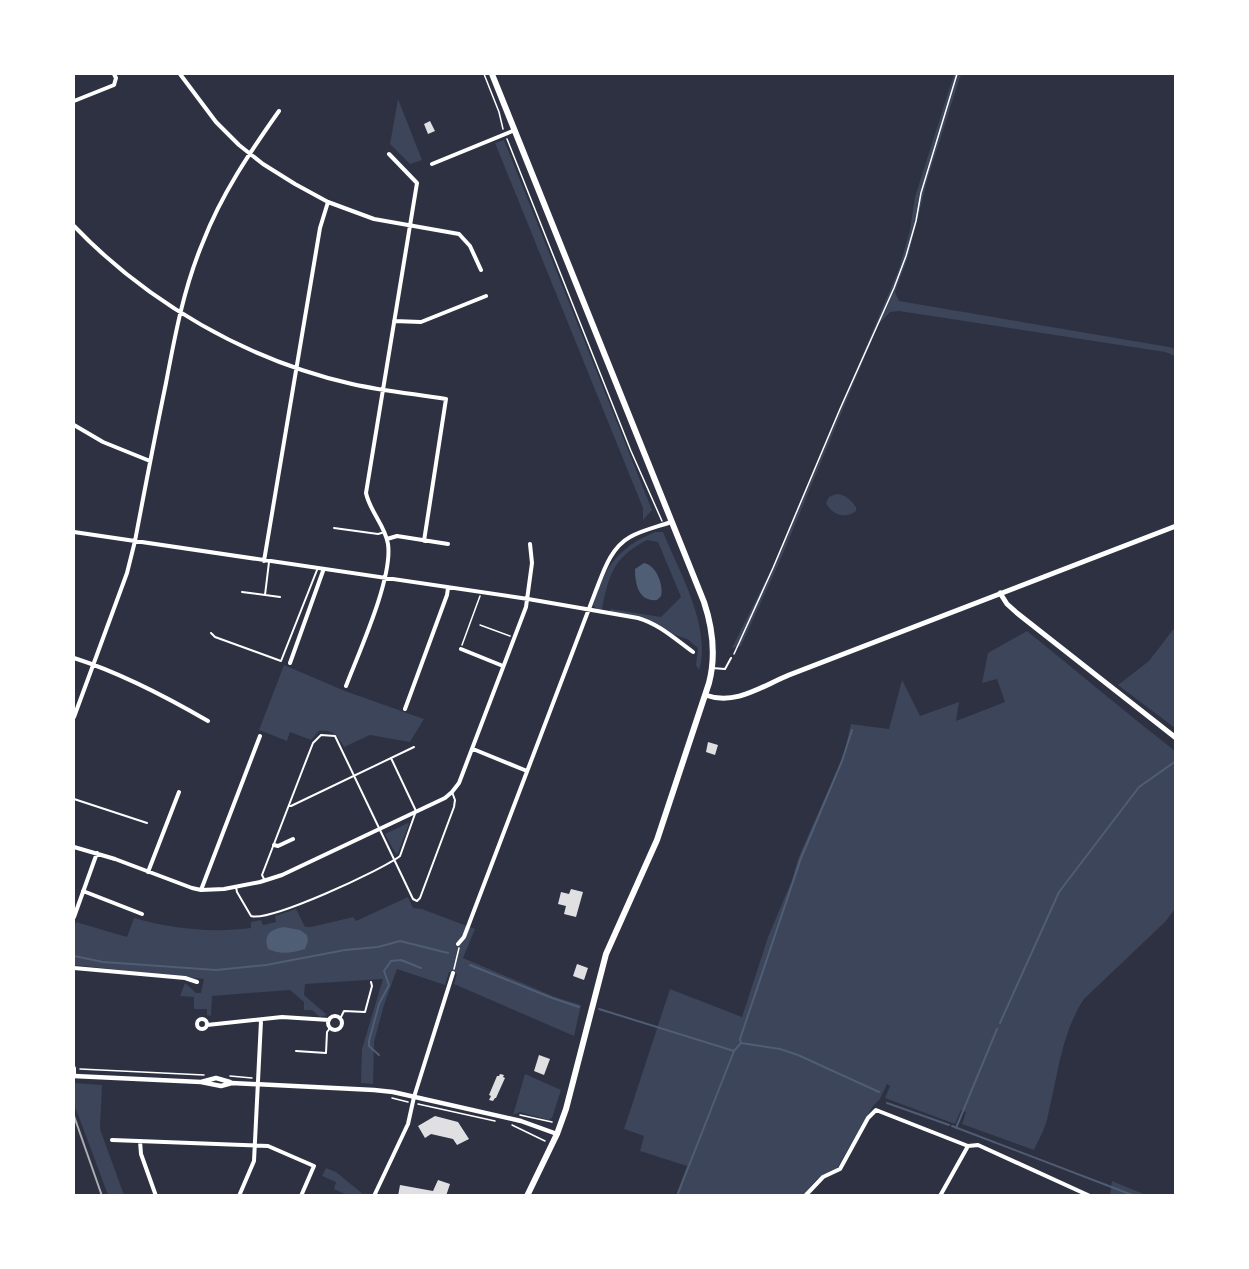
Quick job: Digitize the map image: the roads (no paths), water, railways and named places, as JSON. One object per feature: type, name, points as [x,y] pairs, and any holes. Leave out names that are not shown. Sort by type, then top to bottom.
[{"type":"main road","points":[[492,74],[709,616],[713,644],[712,668],[705,695],[657,840],[606,954],[558,1134],[527,1196]]},
{"type":"main road","points":[[705,695],[716,698],[735,698],[789,675],[1176,526]]},
{"type":"main road","points":[[1000,593],[1017,613],[1176,738]]},
{"type":"street","points":[[74,101],[112,87],[116,78],[114,74]]},
{"type":"street","points":[[180,74],[216,122],[249,153],[295,184],[328,202],[374,219],[459,234],[470,246],[481,270]]},
{"type":"street","points":[[74,717],[127,573],[180,312],[191,272],[225,195],[249,153],[279,111]]},
{"type":"street","points":[[432,164],[515,130]]},
{"type":"street","points":[[346,686],[385,578],[387,539],[368,504],[366,493],[417,183],[388,154]]},
{"type":"street","points":[[267,561],[296,367],[320,228],[328,202]]},
{"type":"street","points":[[74,226],[117,267],[180,312],[239,345],[296,367],[351,384],[446,399],[424,540]]},
{"type":"street","points":[[394,321],[421,322],[486,296]]},
{"type":"street","points":[[74,425],[103,442],[150,461]]},
{"type":"street","points":[[458,945],[464,937],[588,610],[610,559],[618,547],[631,537],[671,522]]},
{"type":"street","points":[[74,532],[323,571],[528,599],[650,622],[693,652]]},
{"type":"street","points":[[387,539],[397,536],[448,544]]},
{"type":"street","points":[[74,847],[201,890],[236,887],[282,875],[452,792],[459,783],[473,749],[528,599],[532,562],[530,544]]},
{"type":"street","points":[[290,663],[323,571]]},
{"type":"street","points":[[405,709],[448,588]]},
{"type":"street","points":[[460,649],[503,666]]},
{"type":"street","points":[[74,658],[161,694],[208,721]]},
{"type":"street","points":[[201,890],[260,736]]},
{"type":"street","points":[[473,749],[527,771]]},
{"type":"street","points":[[148,872],[179,792]]},
{"type":"street","points":[[274,845],[278,846],[293,839]]},
{"type":"street","points":[[74,917],[97,853]]},
{"type":"street","points":[[83,891],[142,914]]},
{"type":"street","points":[[74,968],[185,978],[197,982]]},
{"type":"street","points":[[374,1196],[408,1124],[413,1100],[453,973]]},
{"type":"street","points":[[207,1025],[285,1017],[329,1020],[334,1017],[340,1019],[339,1029],[330,1028],[329,1020]]},
{"type":"street","points":[[238,1196],[254,1161],[261,1021]]},
{"type":"street","points":[[74,1068],[74,1076],[201,1082],[221,1086],[232,1083],[259,1082],[360,1089],[521,1121],[558,1134]]},
{"type":"street","points":[[805,1196],[823,1177],[840,1169],[873,1112],[879,1111],[968,1146],[978,1145],[1090,1196]]},
{"type":"street","points":[[112,1140],[268,1146],[314,1166],[301,1196]]},
{"type":"street","points":[[140,1141],[141,1154],[156,1196]]},
{"type":"street","points":[[940,1196],[968,1146]]},
{"type":"lane","points":[[334,528],[378,534],[385,532]]},
{"type":"lane","points":[[265,595],[267,561]]},
{"type":"lane","points":[[211,633],[215,637],[280,661],[317,570]]},
{"type":"lane","points":[[242,592],[280,597]]},
{"type":"lane","points":[[712,668],[725,669],[731,658]]},
{"type":"lane","points":[[265,881],[262,875],[313,743],[321,735],[335,736],[413,899],[417,901],[454,807],[455,800],[452,792]]},
{"type":"lane","points":[[289,806],[414,747]]},
{"type":"lane","points":[[236,887],[251,916],[259,918],[300,905],[400,856],[417,811],[391,758]]},
{"type":"lane","points":[[74,799],[147,823]]},
{"type":"lane","points":[[340,1019],[344,1011],[365,1012],[371,982]]},
{"type":"lane","points":[[296,1051],[326,1053],[327,1032],[330,1028]]},
{"type":"waterway","points":[[741,1043],[740,1039],[801,858],[842,761],[852,730]]},
{"type":"waterway","points":[[1000,1023],[1059,892],[1139,787],[1176,761]]},
{"type":"waterway","points":[[74,956],[103,962],[216,970],[266,965],[345,950],[378,947],[400,941],[448,953]]},
{"type":"waterway","points":[[379,1055],[369,1046],[369,1041],[379,1004],[389,985],[384,971],[391,961],[401,960],[421,968]]},
{"type":"waterway","points":[[470,965],[579,1007]]},
{"type":"waterway","points":[[599,1009],[734,1051],[741,1043],[780,1049],[879,1092]]},
{"type":"waterway","points":[[956,1128],[997,1029]]},
{"type":"waterway","points":[[677,1196],[734,1051]]},
{"type":"waterway","points":[[887,1103],[949,1125]]},
{"type":"waterway","points":[[952,1126],[1135,1196]]},
{"type":"railway","points":[[74,1116],[102,1196]]}]
